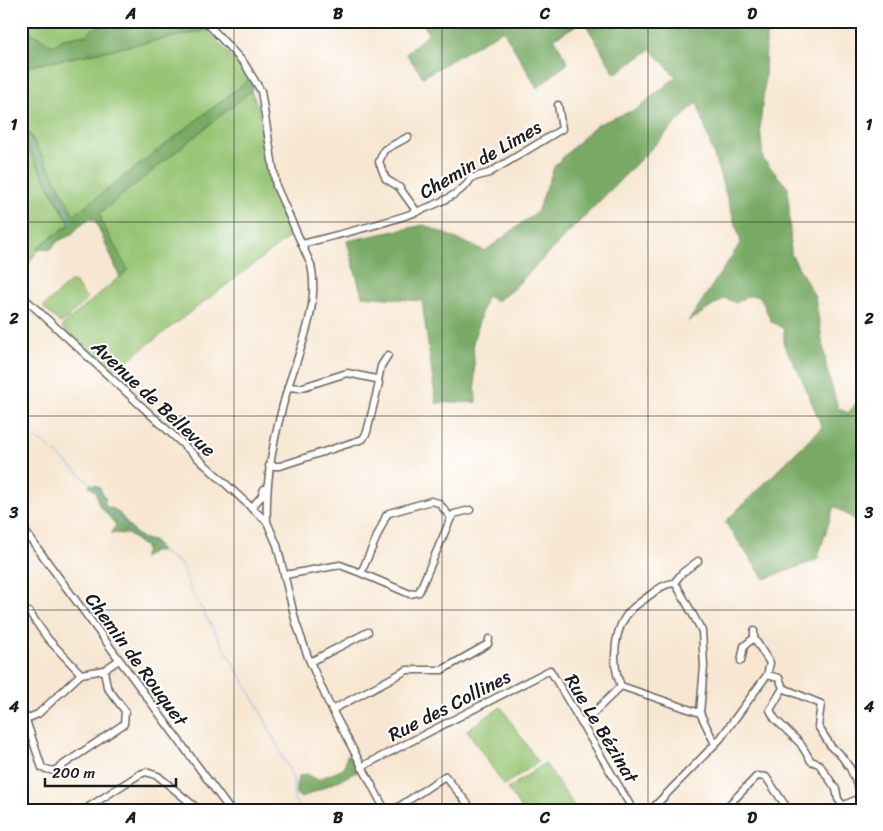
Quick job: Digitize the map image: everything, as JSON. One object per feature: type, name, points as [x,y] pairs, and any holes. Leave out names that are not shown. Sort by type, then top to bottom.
[{"type":"street","points":[[205,22],[244,63],[258,86],[264,104],[272,170],[282,202],[302,244],[312,271],[313,292],[303,343],[288,387],[269,466],[266,486],[267,522],[277,546],[296,623],[310,662],[361,767],[386,810]]},
{"type":"street","name":"Chemin de Limes","points":[[417,212],[449,198],[468,186],[472,178],[489,173],[562,128],[558,105]]},
{"type":"street","points":[[302,244],[417,212],[399,186],[386,179],[380,162],[384,150],[408,137]]},
{"type":"street","name":"Avenue de Bellevue","points":[[23,300],[254,505],[267,522]]},
{"type":"street","points":[[269,466],[280,466],[362,440],[367,432],[379,386],[381,366],[388,355]]},
{"type":"street","points":[[288,387],[300,388],[347,373],[378,381]]},
{"type":"street","points":[[266,486],[254,505],[266,506]]},
{"type":"street","points":[[361,573],[389,513],[431,501],[439,503],[451,518]]},
{"type":"street","points":[[285,576],[340,565],[410,594],[416,593],[421,589],[451,518],[454,514],[470,510]]},
{"type":"street","name":"Chemin de Rouquet","points":[[21,526],[230,810]]},
{"type":"street","points":[[622,686],[616,668],[616,647],[623,622],[631,610],[666,584],[674,583],[682,573],[698,561]]},
{"type":"street","points":[[674,583],[702,631],[704,666],[700,713],[715,744]]},
{"type":"street","points":[[21,610],[29,612],[48,639],[81,674]]},
{"type":"street","points":[[310,662],[368,632]]},
{"type":"street","points":[[651,809],[732,725],[767,675],[770,663],[754,635],[744,646],[740,661]]},
{"type":"street","points":[[332,710],[408,670],[442,670],[488,644],[489,639]]},
{"type":"street","points":[[104,670],[106,683],[125,711],[124,724],[54,771],[42,768],[24,720],[38,714],[81,674],[104,670],[119,660]]},
{"type":"street","name":"Rue Le Bézinat","points":[[550,670],[632,810]]},
{"type":"street","name":"Rue des Collines","points":[[361,767],[550,670]]},
{"type":"street","points":[[767,675],[780,678],[783,688],[770,710],[776,719],[800,743],[811,761],[819,764],[836,789],[838,799],[845,808],[862,796],[850,768],[840,753],[832,748],[818,726],[817,721],[822,704],[783,688]]},
{"type":"street","points":[[622,686],[700,713]]},
{"type":"street","points":[[581,721],[622,686]]},
{"type":"street","points":[[84,810],[146,772],[158,776],[199,810]]},
{"type":"street","points":[[394,810],[445,776],[468,804],[467,810]]},
{"type":"street","points":[[724,810],[757,776],[766,777],[786,805],[786,810]]},
{"type":"green space","points":[[21,21],[116,21],[92,29],[87,35],[64,39],[53,46],[21,26]]},
{"type":"green space","points":[[116,21],[201,21],[207,30],[21,68],[21,26],[53,46],[64,39],[87,35],[92,29]]},
{"type":"green space","points":[[423,21],[584,21],[554,38],[568,63],[537,88],[503,30],[423,77],[406,53],[428,34]]},
{"type":"green space","points":[[584,21],[826,21],[829,26],[766,35],[765,77],[760,127],[763,159],[788,188],[791,254],[815,297],[827,370],[838,408],[848,413],[862,396],[862,560],[855,561],[855,520],[834,506],[817,560],[764,579],[725,522],[822,427],[802,379],[784,345],[784,329],[771,321],[760,296],[747,296],[736,303],[725,298],[688,322],[741,242],[697,102],[512,290],[497,301],[486,296],[473,342],[476,402],[436,403],[422,301],[362,296],[347,241],[424,225],[485,251],[537,212],[555,165],[596,125],[637,109],[676,77],[651,49],[615,74]]},
{"type":"green space","points":[[207,30],[251,78],[73,216],[52,172],[21,120],[21,68]]},
{"type":"green space","points":[[251,78],[255,84],[251,91],[100,213],[102,223],[128,270],[120,277],[95,220],[89,219],[84,222],[71,235],[58,241],[51,249],[37,250],[70,224],[21,136],[21,120],[52,172],[74,215]]},
{"type":"green space","points":[[251,91],[260,117],[269,182],[292,235],[109,374],[63,329],[63,325],[125,272],[96,216]]},
{"type":"green space","points":[[21,136],[70,224],[41,245],[21,275]]},
{"type":"green space","points":[[70,282],[75,283],[87,299],[60,323],[43,307]]},
{"type":"green space","points":[[91,484],[99,487],[106,500],[104,501],[107,507],[119,513],[138,536],[154,541],[161,551],[155,551],[142,558],[146,552],[145,547],[128,534],[111,533],[116,525],[99,505],[96,492],[89,486]]},
{"type":"green space","points":[[501,707],[538,762],[504,785],[467,730]]},
{"type":"green space","points":[[347,755],[354,758],[359,771],[301,798],[296,794],[299,776],[307,774],[318,780],[338,772],[344,768]]},
{"type":"green space","points":[[545,763],[577,810],[522,810],[508,789]]},
{"type":"waterway","points":[[21,127],[72,223]]},
{"type":"waterway","points":[[21,430],[45,444],[97,489],[107,508],[134,535],[181,564],[191,591],[257,704],[293,778],[294,799],[302,810]]}]
